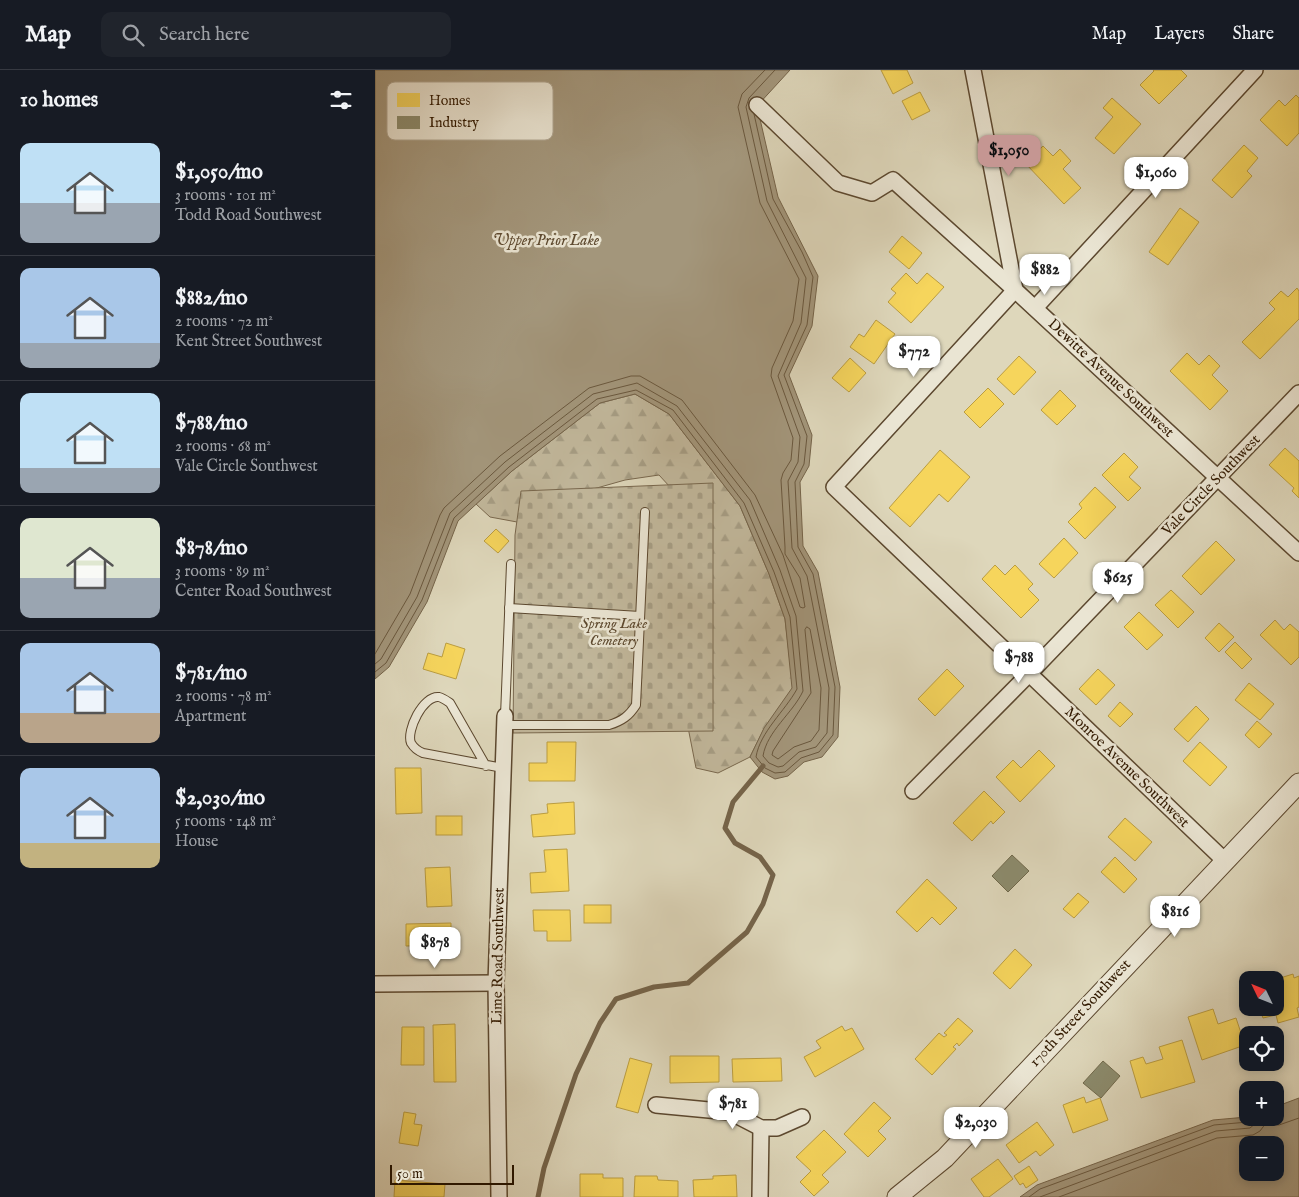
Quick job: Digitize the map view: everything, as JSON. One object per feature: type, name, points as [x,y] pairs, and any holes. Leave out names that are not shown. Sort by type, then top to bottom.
[{"type":"street","points":[[973,70],[1015,290]]},
{"type":"street","points":[[1035,308],[1255,70]]},
{"type":"street","name":"Dewitte Avenue Southwest","points":[[757,106],[838,183],[872,193],[893,180],[1035,308],[1299,553]]},
{"type":"street","name":"Monroe Avenue Southwest","points":[[1015,290],[834,487],[1224,860]]},
{"type":"street","name":"Vale Circle Southwest","points":[[913,791],[1029,674],[1299,393]]},
{"type":"street","name":"Lime Road Southwest","points":[[499,1197],[496,983],[504,721]]},
{"type":"street","name":"170th Street Southwest","points":[[897,1197],[945,1158],[1224,860],[1299,783]]},
{"type":"street","points":[[375,984],[496,983]]},
{"type":"street","points":[[656,1105],[730,1112],[761,1128],[777,1128],[802,1117]]},
{"type":"street","points":[[760,1197],[761,1128]]},
{"type":"lane","points":[[511,564],[504,721],[609,725],[621,721],[630,714],[636,705],[645,512]]},
{"type":"lane","points":[[509,608],[640,616]]},
{"type":"lane","points":[[486,766],[450,703],[441,697],[433,698],[425,703],[415,718],[410,738],[412,745],[416,749],[423,753],[486,766],[503,768]]},
{"type":"green space","points":[[635,394],[669,414],[740,506],[769,574],[785,619],[793,688],[764,729],[750,757],[718,773],[696,768],[685,712],[682,500],[659,475],[625,480],[544,503],[517,522],[490,517],[476,504],[512,471],[600,403]]},
{"type":"green space","name":"Spring Lake Cemetery","points":[[713,483],[713,731],[513,733],[515,535],[521,491]]},
{"type":"water","name":"Upper Prior Lake","points":[[375,70],[790,70],[757,106],[778,197],[818,276],[812,326],[789,375],[812,435],[809,466],[800,482],[803,546],[818,572],[840,687],[838,737],[822,757],[804,762],[788,776],[775,779],[762,772],[750,757],[764,728],[792,688],[785,619],[769,574],[740,506],[669,414],[635,394],[600,403],[512,471],[458,521],[427,602],[389,667],[375,679]]},
{"type":"water","points":[[1299,1098],[1299,1197],[1020,1197],[1037,1185],[1213,1120],[1239,1118],[1239,1126],[1284,1126],[1284,1104]]},
{"type":"building: Homes","points":[[881,70],[907,70],[913,83],[893,94]]},
{"type":"building: Homes","points":[[1153,70],[1181,70],[1187,76],[1159,104],[1140,85]]},
{"type":"building: Homes","points":[[920,92],[930,111],[912,120],[902,101]]},
{"type":"building: Homes","points":[[1296,95],[1299,98],[1299,133],[1287,146],[1260,120],[1279,100],[1285,106]]},
{"type":"building: Homes","points":[[1112,98],[1141,124],[1114,154],[1095,138],[1113,117],[1103,108]]},
{"type":"building: Homes","points":[[1244,145],[1258,158],[1247,171],[1252,176],[1232,198],[1212,180]]},
{"type":"building: Homes","points":[[1043,146],[1053,156],[1060,149],[1071,161],[1063,169],[1081,188],[1064,204],[1025,163]]},
{"type":"building: Homes","points":[[1180,208],[1199,222],[1168,265],[1149,252]]},
{"type":"building: Homes","points":[[902,236],[922,253],[909,269],[889,252]]},
{"type":"building: Homes","points":[[906,273],[917,284],[927,273],[944,287],[911,323],[888,302],[896,293],[891,289]]},
{"type":"building: Homes","points":[[1297,288],[1299,291],[1299,319],[1260,359],[1242,342],[1275,309],[1269,303],[1281,291],[1288,297]]},
{"type":"building: Homes","points":[[876,320],[895,334],[874,364],[850,347],[859,334],[864,337]]},
{"type":"building: Homes","points":[[1187,353],[1199,365],[1209,355],[1220,366],[1212,375],[1228,391],[1210,410],[1170,371]]},
{"type":"building: Homes","points":[[1019,356],[1036,372],[1014,395],[997,379]]},
{"type":"building: Homes","points":[[850,358],[866,373],[849,392],[832,378]]},
{"type":"building: Homes","points":[[988,388],[1004,404],[980,428],[964,412]]},
{"type":"building: Homes","points":[[1060,390],[1076,406],[1057,425],[1041,410]]},
{"type":"building: Homes","points":[[1285,448],[1299,461],[1299,498],[1292,491],[1294,488],[1269,465]]},
{"type":"building: Homes","points":[[940,450],[970,477],[948,502],[939,494],[910,527],[889,508]]},
{"type":"building: Homes","points":[[1124,453],[1138,467],[1129,477],[1141,488],[1128,501],[1102,475]]},
{"type":"building: Homes","points":[[1095,487],[1116,507],[1085,539],[1068,522],[1082,508],[1079,504]]},
{"type":"building: Homes","points":[[496,529],[509,541],[498,553],[484,541]]},
{"type":"building: Homes","points":[[1064,538],[1078,553],[1054,578],[1039,564]]},
{"type":"building: Homes","points":[[1216,541],[1235,560],[1201,595],[1182,576]]},
{"type":"building: Homes","points":[[995,565],[1005,575],[1015,565],[1033,584],[1028,589],[1039,600],[1021,618],[982,579]]},
{"type":"building: Homes","points":[[1171,590],[1194,612],[1178,628],[1155,605]]},
{"type":"building: Homes","points":[[1139,612],[1163,635],[1147,650],[1124,627]]},
{"type":"building: Homes","points":[[1275,620],[1284,630],[1290,624],[1299,632],[1299,657],[1291,665],[1260,635]]},
{"type":"building: Homes","points":[[1219,623],[1234,637],[1219,652],[1205,638]]},
{"type":"building: Homes","points":[[1235,642],[1252,659],[1242,669],[1225,652]]},
{"type":"building: Homes","points":[[446,643],[465,649],[456,679],[423,669],[428,653],[442,657]]},
{"type":"building: Homes","points":[[947,669],[964,686],[935,716],[918,699]]},
{"type":"building: Homes","points":[[1098,669],[1115,685],[1096,705],[1079,689]]},
{"type":"building: Homes","points":[[1249,683],[1274,704],[1260,720],[1235,700]]},
{"type":"building: Homes","points":[[1120,702],[1133,714],[1120,727],[1108,716]]},
{"type":"building: Homes","points":[[1196,706],[1209,719],[1188,742],[1174,729]]},
{"type":"building: Homes","points":[[1257,721],[1272,734],[1259,748],[1245,735]]},
{"type":"building: Homes","points":[[547,742],[576,742],[575,781],[529,781],[529,763],[547,763]]},
{"type":"building: Homes","points":[[1200,742],[1227,767],[1210,786],[1183,761]]},
{"type":"building: Homes","points":[[1039,750],[1055,766],[1020,802],[996,777],[1013,760],[1021,768]]},
{"type":"building: Homes","points":[[395,768],[421,768],[422,813],[396,814]]},
{"type":"building: Homes","points":[[984,791],[1005,812],[993,824],[991,821],[972,841],[953,823]]},
{"type":"building: Homes","points":[[574,802],[575,834],[533,837],[531,815],[548,813],[547,804]]},
{"type":"building: Homes","points":[[436,816],[462,816],[462,835],[436,835]]},
{"type":"building: Homes","points":[[1125,818],[1152,842],[1135,861],[1108,837]]},
{"type":"building: Homes","points":[[567,849],[569,891],[531,893],[530,873],[546,872],[544,850]]},
{"type":"building: Homes","points":[[1115,857],[1137,879],[1124,893],[1101,872]]},
{"type":"building: Homes","points":[[450,867],[452,906],[427,907],[425,868]]},
{"type":"building: Homes","points":[[927,879],[957,908],[940,925],[932,917],[917,932],[896,912]]},
{"type":"building: Homes","points":[[1078,893],[1089,902],[1074,918],[1063,909]]},
{"type":"building: Homes","points":[[584,905],[611,905],[611,923],[584,923]]},
{"type":"building: Homes","points":[[533,910],[570,910],[571,941],[547,941],[547,931],[534,931]]},
{"type":"building: Homes","points":[[451,923],[451,945],[406,946],[406,924]]},
{"type":"building: Homes","points":[[1015,949],[1032,965],[1010,989],[993,973]]},
{"type":"building: Homes","points":[[1293,974],[1294,978],[1299,976],[1299,1007],[1297,1008],[1299,1017],[1278,1023],[1276,1016],[1284,1016],[1284,977]]},
{"type":"building: Homes","points":[[1213,1009],[1218,1024],[1236,1018],[1239,1027],[1239,1047],[1202,1060],[1188,1017]]},
{"type":"building: Homes","points":[[958,1018],[973,1031],[959,1046],[957,1043],[953,1047],[956,1049],[932,1075],[915,1059],[939,1033],[944,1037],[947,1035],[944,1033]]},
{"type":"building: Homes","points":[[455,1024],[456,1082],[434,1082],[433,1025]]},
{"type":"building: Homes","points":[[842,1026],[845,1031],[852,1028],[864,1049],[815,1077],[804,1057],[821,1048],[816,1041]]},
{"type":"building: Homes","points":[[402,1027],[424,1027],[424,1065],[401,1065]]},
{"type":"building: Homes","points":[[1182,1040],[1195,1082],[1141,1098],[1130,1061],[1143,1057],[1146,1064],[1163,1059],[1159,1047]]},
{"type":"building: Homes","points":[[670,1056],[719,1056],[719,1082],[670,1083]]},
{"type":"building: Homes","points":[[630,1058],[652,1064],[638,1113],[616,1107]]},
{"type":"building: Homes","points":[[781,1058],[782,1081],[733,1082],[732,1059]]},
{"type":"building: Homes","points":[[1084,1097],[1086,1103],[1100,1098],[1108,1120],[1073,1133],[1063,1105]]},
{"type":"building: Homes","points":[[874,1102],[891,1118],[878,1131],[886,1139],[868,1157],[844,1134]]},
{"type":"building: Homes","points":[[404,1112],[416,1114],[414,1124],[422,1125],[418,1146],[399,1143]]},
{"type":"building: Homes","points":[[1037,1122],[1054,1145],[1040,1156],[1036,1151],[1019,1163],[1006,1145]]},
{"type":"building: Homes","points":[[824,1130],[846,1152],[822,1175],[829,1182],[814,1196],[800,1182],[811,1171],[796,1157]]},
{"type":"building: Homes","points":[[998,1159],[1013,1179],[989,1197],[984,1197],[971,1179]]},
{"type":"building: Homes","points":[[1029,1166],[1038,1180],[1026,1188],[1023,1183],[1020,1185],[1014,1176]]},
{"type":"building: Homes","points":[[580,1174],[603,1174],[603,1178],[623,1178],[623,1197],[580,1197]]},
{"type":"building: Homes","points":[[736,1175],[737,1197],[694,1197],[693,1180],[713,1179],[713,1176]]},
{"type":"building: Homes","points":[[635,1176],[657,1176],[658,1180],[678,1181],[678,1197],[634,1197]]},
{"type":"building: Homes","points":[[395,1180],[445,1184],[444,1197],[394,1197]]},
{"type":"building: Industry","points":[[1012,855],[1029,871],[1008,892],[992,876]]},
{"type":"building: Industry","points":[[1103,1061],[1120,1076],[1101,1098],[1083,1083]]},
{"type":"waterway","points":[[538,1197],[544,1168],[576,1074],[600,1023],[616,999],[654,987],[688,983],[747,932],[763,904],[773,875],[760,857],[735,843],[725,828],[733,802],[763,766]]}]
